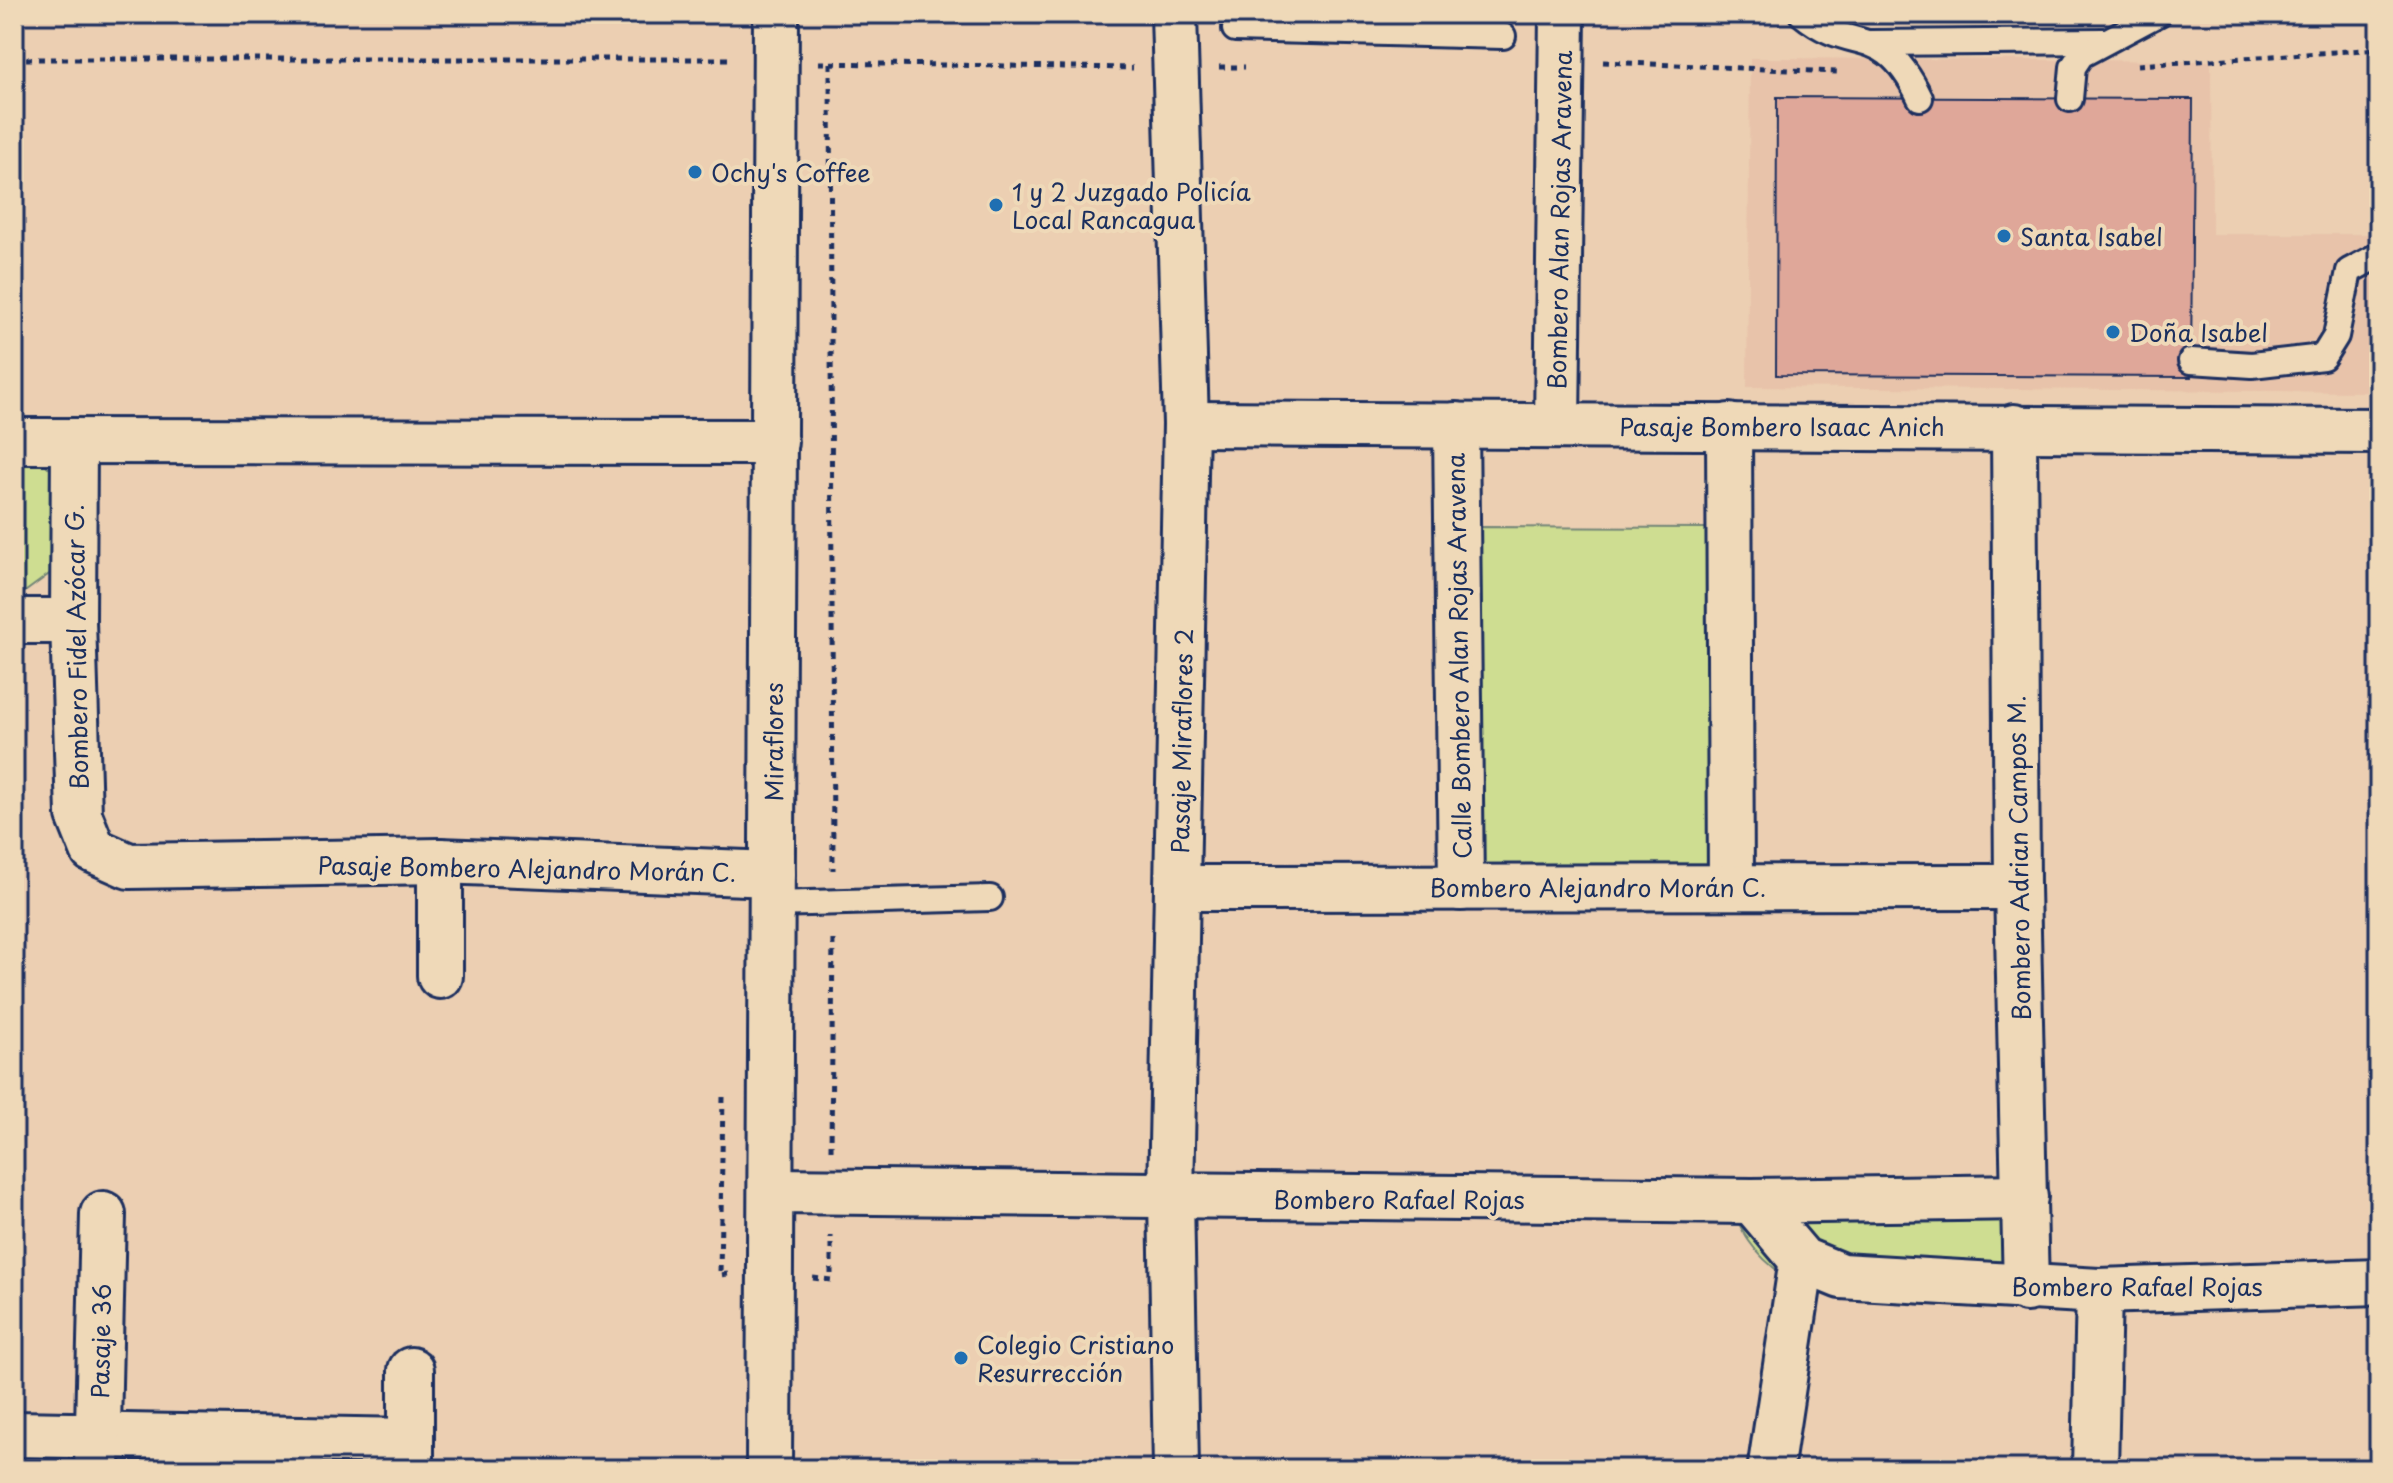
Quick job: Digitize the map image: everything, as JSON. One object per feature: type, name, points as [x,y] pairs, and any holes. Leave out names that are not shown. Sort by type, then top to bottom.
[{"type":"street","name":"Miraflores","points":[[769,1469],[773,1191],[776,14]]},
{"type":"street","name":"Pasaje Miraflores 2","points":[[1174,14],[1186,424],[1171,1197],[1176,1469]]},
{"type":"street","name":"Bombero Alan Rojas Aravena","points":[[1557,425],[1562,14]]},
{"type":"street","name":"Pasaje Bombero Isaac Anich","points":[[1186,424],[2379,431]]},
{"type":"street","name":"Calle Bombero Alan Rojas Aravena","points":[[1456,425],[1461,888]]},
{"type":"street","points":[[1729,426],[1731,887]]},
{"type":"street","name":"Bombero Adrian Campos M.","points":[[2014,427],[2017,887],[2026,1289]]},
{"type":"street","points":[[14,441],[775,442]]},
{"type":"street","name":"Bombero Fidel Azócar G.","points":[[74,441],[73,621],[79,815],[93,850]]},
{"type":"street","points":[[14,621],[73,621]]},
{"type":"street","name":"Pasaje Bombero Alejandro Morán C.","points":[[93,850],[129,866],[440,861],[773,889]]},
{"type":"street","points":[[440,861],[440,976]]},
{"type":"street","name":"Bombero Alejandro Morán C.","points":[[1178,888],[2017,887]]},
{"type":"street","name":"Bombero Rafael Rojas","points":[[773,1191],[1752,1201],[2025,1197]]},
{"type":"street","points":[[1752,1201],[1802,1260],[1771,1465]]},
{"type":"street","name":"Pasaje 36","points":[[98,1452],[103,1214]]},
{"type":"street","name":"Bombero Rafael Rojas","points":[[1802,1260],[1841,1276],[2026,1289],[2099,1291],[2379,1282]]},
{"type":"street","points":[[2095,1469],[2099,1291]]},
{"type":"street","points":[[14,1434],[98,1452],[411,1455],[411,1370]]},
{"type":"lane","points":[[1802,14],[1814,24],[1871,43],[1899,60],[1920,98]]},
{"type":"lane","points":[[2070,99],[2073,67],[2081,55],[2158,14]]},
{"type":"lane","points":[[1235,29],[1374,23],[1503,36]]},
{"type":"lane","points":[[1871,43],[2103,41]]},
{"type":"lane","points":[[2191,361],[2252,365],[2323,357],[2336,336],[2349,271],[2377,257]]},
{"type":"lane","points":[[773,889],[990,898]]},
{"type":"shaded area","points":[[1750,58],[2211,61],[2212,234],[2376,234],[2376,392],[1747,387]]},
{"type":"green space","points":[[14,461],[43,462],[55,474],[56,569],[22,594],[14,594]]},
{"type":"green space","points":[[1480,527],[1707,528],[1707,865],[1484,865]]},
{"type":"green space","points":[[1726,1196],[2025,1202],[2026,1286],[1785,1276],[1764,1259],[1749,1241]]},
{"type":"building","points":[[1777,97],[2193,99],[2191,377],[1776,375]]},
{"type":"place","name":"Ochy's Coffee","points":[[695,172]]},
{"type":"place","name":"1 y 2 Juzgado Policía Local Rancagua","points":[[996,205]]},
{"type":"place","name":"Santa Isabel","points":[[2004,236]]},
{"type":"place","name":"Doña Isabel","points":[[2113,332]]},
{"type":"place","name":"Colegio Cristiano Resurrección","points":[[961,1358]]}]
